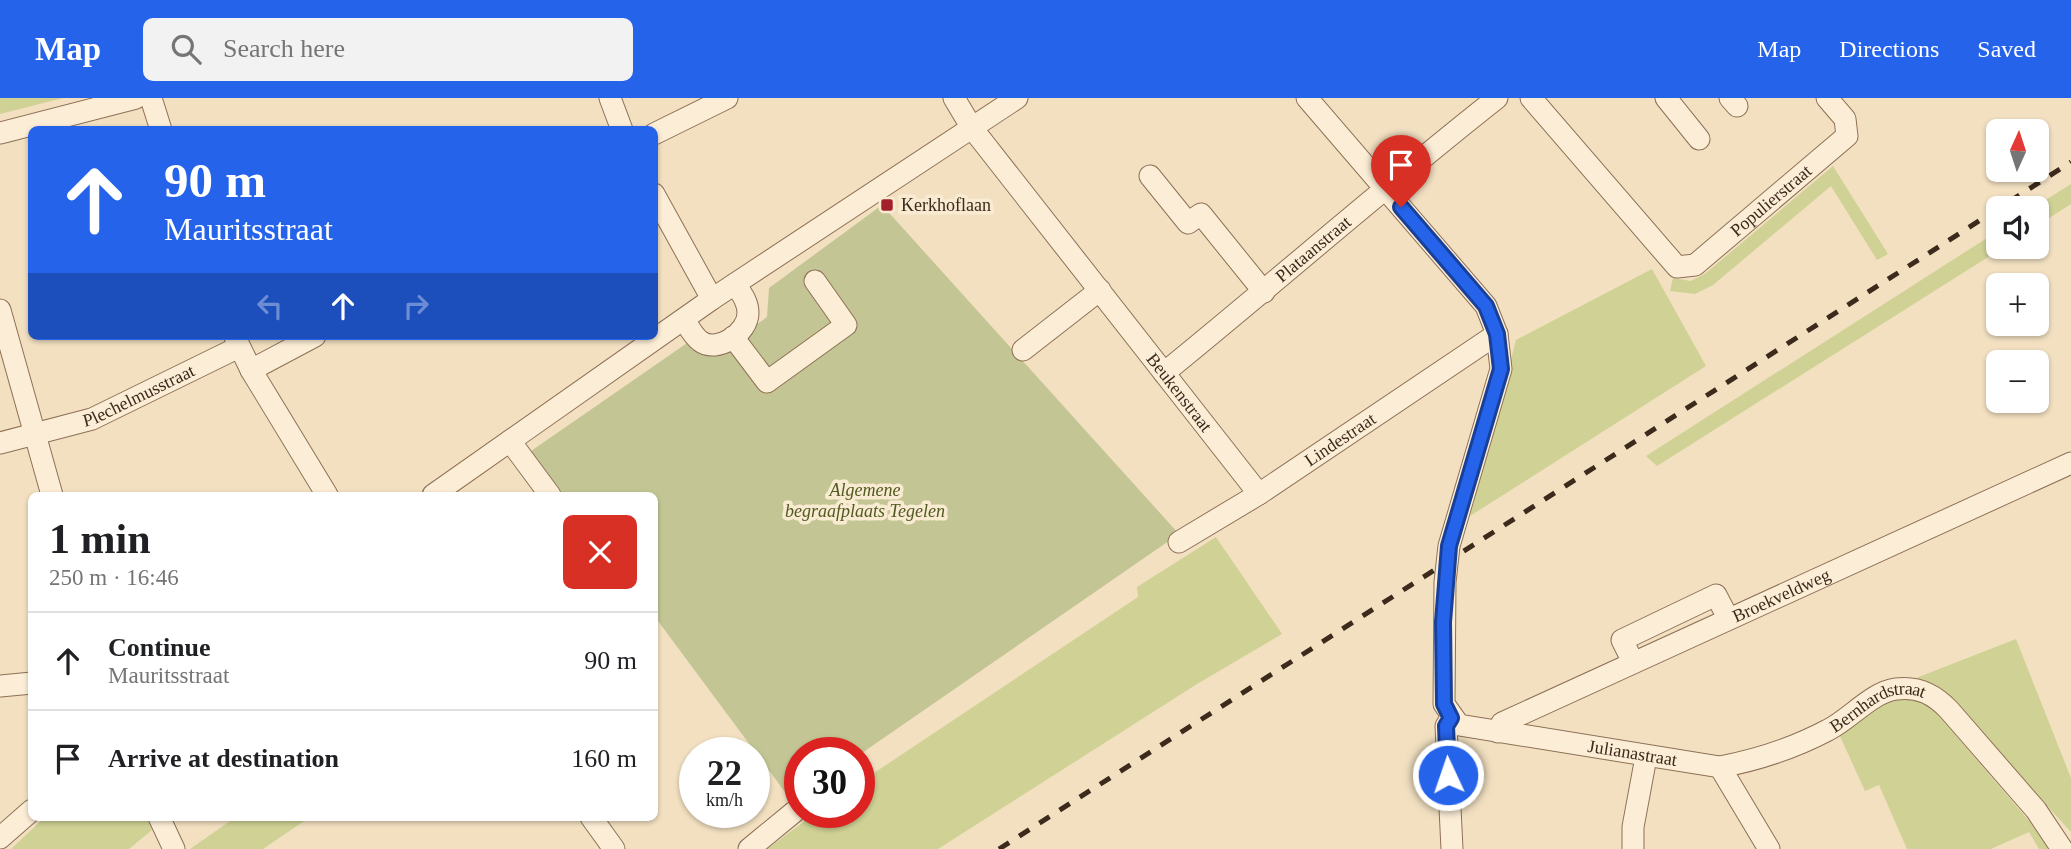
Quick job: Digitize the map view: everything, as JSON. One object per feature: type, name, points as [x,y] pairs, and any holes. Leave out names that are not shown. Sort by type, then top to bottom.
[{"type":"street","points":[[0,132],[136,98]]},
{"type":"street","points":[[151,98],[160,126]]},
{"type":"street","points":[[610,98],[621,126]]},
{"type":"street","points":[[658,132],[727,98]]},
{"type":"street","name":"Beukenstraat","points":[[954,98],[972,128],[1259,494]]},
{"type":"street","points":[[658,337],[1017,98]]},
{"type":"street","points":[[1307,98],[1486,306],[1497,334],[1501,369],[1449,546],[1447,562],[1443,622],[1444,704],[1451,718],[1446,726],[1452,849]]},
{"type":"street","name":"Plataanstraat","points":[[1164,373],[1264,292],[1384,187],[1497,98]]},
{"type":"street","name":"Populierstraat","points":[[1531,98],[1677,267],[1695,265],[1847,136],[1845,119],[1827,98]]},
{"type":"street","points":[[1666,98],[1699,139]]},
{"type":"street","points":[[1150,176],[1188,223],[1202,214],[1264,292]]},
{"type":"street","points":[[658,201],[712,299]]},
{"type":"street","points":[[733,337],[767,382],[846,325],[815,281]]},
{"type":"street","points":[[684,319],[697,339],[707,345],[722,344],[733,337],[742,330],[748,316],[745,298],[735,284]]},
{"type":"street","points":[[1023,350],[1100,290]]},
{"type":"street","points":[[0,310],[51,492]]},
{"type":"street","name":"Lindestraat","points":[[1179,542],[1259,494],[1497,334]]},
{"type":"street","points":[[251,370],[307,340]]},
{"type":"street","points":[[437,492],[654,340]]},
{"type":"street","points":[[237,342],[251,370],[325,492]]},
{"type":"street","name":"Plechelmusstraat","points":[[0,443],[92,419],[237,342]]},
{"type":"street","points":[[510,441],[548,492]]},
{"type":"street","name":"Broekveldweg","points":[[1498,732],[1502,723],[2071,463]]},
{"type":"street","points":[[0,686],[28,683]]},
{"type":"street","name":"Bernhardstraat","points":[[1720,767],[1753,761],[1826,732],[1854,715],[1878,694],[1893,689],[1916,689],[1938,699],[2036,810],[2071,842]]},
{"type":"street","name":"Julianastraat","points":[[1451,718],[1459,725],[1720,767]]},
{"type":"street","points":[[1633,849],[1633,827],[1646,757]]},
{"type":"street","points":[[1720,767],[1769,849]]},
{"type":"street","name":"Bernhardstraat","points":[[2036,810],[2062,849]]},
{"type":"street","points":[[4,825],[28,812]]},
{"type":"street","points":[[749,849],[784,820]]},
{"type":"street","points":[[160,821],[166,845]]},
{"type":"street","points":[[594,821],[614,849]]},
{"type":"green space","points":[[0,98],[63,98],[0,114]]},
{"type":"green space","points":[[1833,166],[1888,254],[1877,260],[1831,186],[1713,285],[1695,294],[1670,291],[1673,278],[1691,281],[1706,273]]},
{"type":"green space","points":[[2071,184],[2071,204],[2049,218],[2049,198]]},
{"type":"green space","name":"Algemene begraafplaats Tegelen","points":[[882,205],[1179,534],[875,744],[875,737],[784,737],[784,791],[770,772],[770,737],[744,737],[658,621],[658,492],[562,492],[531,451],[690,341],[716,354],[767,317],[769,288]]},
{"type":"green space","points":[[1986,239],[1986,258],[1657,466],[1646,456]]},
{"type":"green space","points":[[1652,269],[1706,366],[1470,516],[1516,340]]},
{"type":"green space","points":[[1216,537],[1282,634],[1197,684],[938,849],[767,849],[795,828],[875,828],[875,772],[1138,597],[1137,587]]},
{"type":"green space","points":[[2016,639],[2071,778],[2071,832],[1939,688],[1916,678]]},
{"type":"green space","points":[[1899,695],[1928,703],[2053,849],[2039,849],[2029,832],[1991,849],[1907,849],[1879,785],[1865,791],[1839,734],[1880,703]]},
{"type":"green space","points":[[41,821],[148,821],[152,830],[129,849],[11,849]]},
{"type":"green space","points":[[230,821],[304,821],[263,849],[190,849]]},
{"type":"railway","points":[[999,849],[2071,162]]},
{"type":"place","name":"Kerkhoflaan","points":[[887,205]]},
{"type":"route","points":[[1401,207],[1486,306],[1497,334],[1501,369],[1449,546],[1443,622],[1444,704],[1451,718],[1446,726],[1448,775]]}]
